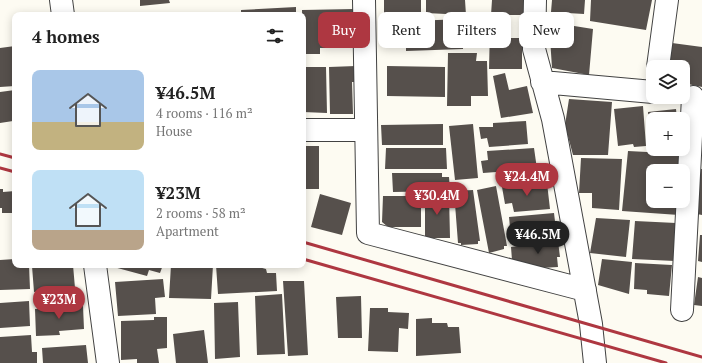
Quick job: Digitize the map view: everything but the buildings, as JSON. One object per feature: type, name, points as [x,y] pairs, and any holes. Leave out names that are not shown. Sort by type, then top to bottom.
[{"type":"street","points":[[60,0],[62,12]]},
{"type":"street","points":[[364,0],[368,233],[585,290]]},
{"type":"street","points":[[535,0],[534,49],[553,119],[591,324],[595,363]]},
{"type":"street","points":[[659,60],[666,0]]},
{"type":"street","points":[[542,82],[646,91]]},
{"type":"street","points":[[682,310],[694,226],[693,97]]},
{"type":"street","points":[[306,130],[366,130]]},
{"type":"street","points":[[95,268],[108,363]]},
{"type":"railway","points":[[0,154],[12,157]]},
{"type":"railway","points":[[0,168],[12,171]]},
{"type":"railway","points":[[306,243],[702,357]]},
{"type":"railway","points":[[306,260],[666,363]]}]
